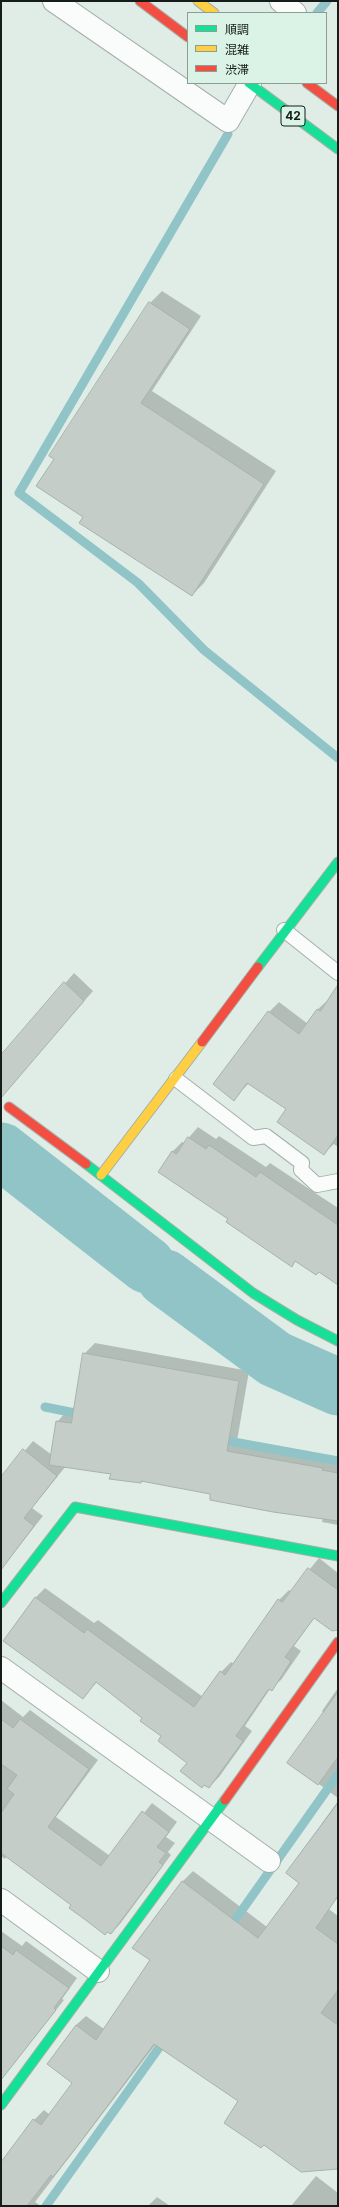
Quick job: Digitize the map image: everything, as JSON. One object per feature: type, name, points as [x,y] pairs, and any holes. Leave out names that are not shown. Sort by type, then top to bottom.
[{"type":"street","points":[[54,1],[228,121],[248,84]]},
{"type":"street","points":[[140,1],[187,36]]},
{"type":"street","points":[[198,1],[213,12]]},
{"type":"street","points":[[281,1],[294,12]]},
{"type":"street","name":"42","points":[[250,84],[338,149]]},
{"type":"street","points":[[308,84],[338,106]]},
{"type":"street","points":[[101,1176],[176,1079],[284,930],[338,862]]},
{"type":"street","points":[[9,1107],[253,1293],[296,1320],[338,1341]]},
{"type":"street","points":[[1,1603],[75,1507],[338,1556]]},
{"type":"street","points":[[1,2105],[98,1971],[212,1819],[338,1642]]},
{"type":"street","points":[[1,1668],[269,1861]]},
{"type":"street","points":[[1,1900],[98,1971]]},
{"type":"lane","points":[[284,930],[338,973]]},
{"type":"lane","points":[[176,1079],[252,1138],[266,1136],[272,1140],[302,1163],[301,1170],[318,1185],[338,1181]]},
{"type":"building","points":[[149,302],[190,329],[141,403],[264,484],[192,596],[79,523],[83,517],[36,486],[54,459],[49,456]]},
{"type":"building","points":[[64,982],[84,1001],[1,1098],[1,1055]]},
{"type":"building","points":[[338,985],[338,1135],[324,1155],[277,1122],[286,1109],[247,1083],[234,1101],[213,1084],[268,1011],[299,1034],[317,1009],[320,1011]]},
{"type":"building","points":[[188,1137],[206,1149],[209,1145],[256,1177],[260,1172],[338,1225],[338,1285],[319,1272],[316,1275],[295,1261],[292,1267],[226,1222],[228,1219],[158,1172],[172,1151],[176,1154]]},
{"type":"building","points":[[83,1353],[239,1381],[227,1451],[323,1468],[322,1470],[338,1473],[338,1521],[273,1512],[210,1500],[210,1494],[141,1481],[141,1483],[109,1479],[111,1474],[49,1465],[56,1421],[71,1423]]},
{"type":"building","points":[[23,1449],[57,1476],[24,1518],[34,1526],[1,1570],[1,1477]]},
{"type":"building","points":[[308,1568],[338,1590],[338,1630],[332,1631],[314,1618],[285,1657],[291,1661],[272,1691],[269,1689],[236,1736],[243,1741],[209,1788],[204,1785],[202,1788],[180,1771],[187,1763],[158,1741],[161,1736],[140,1721],[142,1718],[96,1682],[83,1699],[3,1641],[35,1597],[84,1633],[87,1629],[194,1707],[220,1671],[225,1675],[278,1599],[282,1602]]},
{"type":"building","points":[[338,1692],[338,1757],[318,1785],[287,1763]]},
{"type":"building","points":[[1,1719],[13,1728],[20,1719],[89,1769],[48,1827],[101,1866],[142,1811],[169,1832],[157,1847],[166,1853],[159,1862],[163,1865],[111,1934],[107,1932],[105,1935],[69,1908],[71,1905],[1,1853],[1,1813],[14,1794],[7,1789],[17,1775],[1,1764]]},
{"type":"building","points":[[338,1803],[338,1896],[316,1928],[338,1944],[338,1990],[321,2013],[338,2025],[338,2169],[301,2172],[264,2145],[261,2148],[224,2123],[238,2101],[154,2044],[79,2144],[53,2177],[51,2175],[27,2206],[1,2206],[1,2162],[33,2119],[41,2125],[72,2083],[47,2064],[76,2025],[96,2040],[150,1960],[132,1948],[182,1881],[258,1938],[299,1883],[286,1873]]},
{"type":"building","points":[[1,1946],[13,1955],[16,1950],[69,1988],[54,2008],[56,2010],[1,2080]]},
{"type":"waterway","points":[[318,12],[327,1]]},
{"type":"waterway","points":[[228,134],[19,493],[138,583],[204,650],[338,758]]},
{"type":"waterway","points":[[1,1151],[147,1265]]},
{"type":"waterway","points":[[165,1278],[275,1359],[338,1387]]},
{"type":"waterway","points":[[45,1407],[85,1415]]},
{"type":"waterway","points":[[217,1439],[338,1461]]},
{"type":"waterway","points":[[228,1930],[338,1774]]},
{"type":"waterway","points":[[46,2206],[166,2038]]},
{"type":"traffic: fast","points":[[250,84],[338,149]]},
{"type":"traffic: fast","points":[[258,967],[338,862]]},
{"type":"traffic: fast","points":[[86,1164],[253,1293],[297,1320],[338,1341]]},
{"type":"traffic: fast","points":[[1,1603],[75,1507],[338,1556]]},
{"type":"traffic: fast","points":[[1,2105],[225,1800]]},
{"type":"traffic: slow","points":[[198,1],[213,12]]},
{"type":"traffic: slow","points":[[101,1175],[202,1042]]},
{"type":"traffic: jam","points":[[140,1],[187,36]]},
{"type":"traffic: jam","points":[[308,84],[338,106]]},
{"type":"traffic: jam","points":[[202,1042],[258,967]]},
{"type":"traffic: jam","points":[[9,1107],[86,1164]]},
{"type":"traffic: jam","points":[[225,1800],[338,1642]]}]
